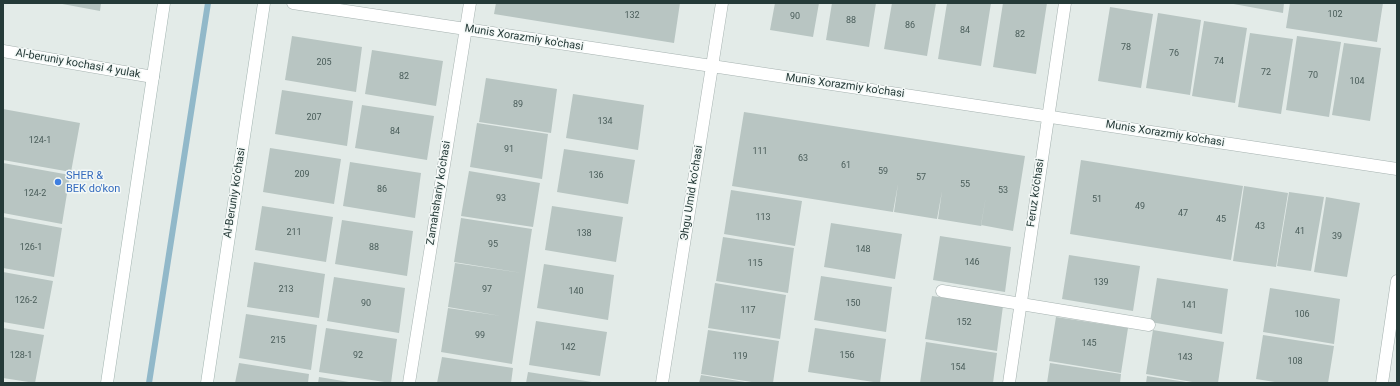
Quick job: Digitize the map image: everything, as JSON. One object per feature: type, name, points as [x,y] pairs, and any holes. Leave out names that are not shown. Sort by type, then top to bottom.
[{"type":"street","points":[[107,383],[164,3]]},
{"type":"street","name":"Al-Beruniy ko’chasi","points":[[207,383],[264,3]]},
{"type":"street","name":"Munis Xorazmiy ko'chasi","points":[[293,3],[1397,169]]},
{"type":"street","name":"Zamahshariy ko'chasi","points":[[409,383],[470,3]]},
{"type":"street","name":"Эhgu Umid ko’chasi","points":[[662,383],[722,3]]},
{"type":"street","name":"Feruz ko'chasi","points":[[1009,383],[1047,116],[1065,3]]},
{"type":"street","name":"Al-beruniy kochasi 4 yulak","points":[[3,51],[153,77]]},
{"type":"street","points":[[1382,383],[1397,282]]},
{"type":"street","points":[[942,291],[1149,325]]},
{"type":"building","points":[[57,3],[101,3],[100,11]]},
{"type":"building","points":[[496,3],[680,3],[674,43],[494,14]]},
{"type":"building","points":[[775,3],[819,3],[813,37],[770,30]]},
{"type":"building","points":[[832,3],[876,3],[869,47],[826,40]]},
{"type":"building","points":[[892,3],[936,3],[927,56],[884,49]]},
{"type":"building","points":[[947,3],[991,3],[981,66],[938,59]]},
{"type":"building","points":[[1003,3],[1047,3],[1036,74],[993,67]]},
{"type":"building","points":[[1228,3],[1284,3],[1283,13]]},
{"type":"building","points":[[1290,3],[1383,3],[1377,42],[1286,28]]},
{"type":"building","points":[[1110,7],[1153,14],[1141,88],[1098,81]]},
{"type":"building","points":[[1158,13],[1201,20],[1190,95],[1146,88]]},
{"type":"building","points":[[1204,21],[1247,28],[1235,103],[1192,96]]},
{"type":"building","points":[[1250,33],[1293,39],[1281,114],[1238,107]]},
{"type":"building","points":[[292,36],[362,47],[356,92],[285,80]]},
{"type":"building","points":[[1297,36],[1341,42],[1329,117],[1286,110]]},
{"type":"building","points":[[1344,43],[1381,48],[1370,121],[1332,115]]},
{"type":"building","points":[[372,50],[443,61],[436,106],[365,94]]},
{"type":"building","points":[[486,78],[557,89],[551,133],[479,122]]},
{"type":"building","points":[[282,90],[353,101],[347,146],[275,134]]},
{"type":"building","points":[[573,94],[644,105],[638,150],[566,138]]},
{"type":"building","points":[[362,105],[434,116],[427,160],[355,148]]},
{"type":"building","points":[[3,109],[80,123],[71,172],[3,160]]},
{"type":"building","points":[[744,112],[1025,156],[1013,231],[938,219],[942,191],[937,219],[894,212],[898,184],[893,212],[732,186]]},
{"type":"building","points":[[477,123],[548,134],[542,179],[470,167]]},
{"type":"building","points":[[270,148],[341,159],[334,204],[263,192]]},
{"type":"building","points":[[564,149],[635,160],[628,204],[557,192]]},
{"type":"building","points":[[1081,160],[1243,186],[1231,260],[1070,234]]},
{"type":"building","points":[[350,162],[421,173],[415,218],[343,206]]},
{"type":"building","points":[[3,163],[70,175],[62,224],[3,213]]},
{"type":"building","points":[[469,171],[540,183],[533,227],[461,216]]},
{"type":"building","points":[[1244,186],[1288,193],[1276,267],[1233,261]]},
{"type":"building","points":[[731,190],[802,201],[795,246],[724,234]]},
{"type":"building","points":[[1289,192],[1324,197],[1311,271],[1277,266]]},
{"type":"building","points":[[1326,197],[1360,203],[1347,277],[1314,272]]},
{"type":"building","points":[[262,206],[333,217],[326,262],[255,250]]},
{"type":"building","points":[[552,206],[623,217],[616,262],[545,250]]},
{"type":"building","points":[[3,217],[62,228],[54,277],[3,268]]},
{"type":"building","points":[[461,218],[532,229],[512,364],[441,352],[448,308],[501,316],[448,307],[455,263],[522,273],[454,262]]},
{"type":"building","points":[[342,220],[413,231],[407,276],[335,264]]},
{"type":"building","points":[[831,223],[902,234],[895,279],[824,267]]},
{"type":"building","points":[[940,236],[1011,247],[1005,292],[933,280]]},
{"type":"building","points":[[723,237],[794,248],[788,293],[716,281]]},
{"type":"building","points":[[1069,255],[1140,266],[1133,311],[1062,299]]},
{"type":"building","points":[[254,262],[325,274],[319,318],[247,307]]},
{"type":"building","points":[[544,264],[614,275],[608,320],[537,308]]},
{"type":"building","points":[[3,272],[53,281],[44,329],[3,322]]},
{"type":"building","points":[[821,276],[892,287],[886,332],[814,320]]},
{"type":"building","points":[[334,277],[405,288],[399,333],[327,321]]},
{"type":"building","points":[[1157,278],[1228,289],[1222,334],[1150,322]]},
{"type":"building","points":[[715,283],[786,295],[780,339],[708,328]]},
{"type":"building","points":[[1270,288],[1340,299],[1334,344],[1263,332]]},
{"type":"building","points":[[932,296],[1003,306],[997,351],[925,339]]},
{"type":"building","points":[[246,314],[317,325],[311,370],[239,358]]},
{"type":"building","points":[[1056,317],[1128,328],[1121,373],[1049,361]]},
{"type":"building","points":[[536,321],[607,332],[600,376],[529,365]]},
{"type":"building","points":[[3,328],[44,335],[35,383],[3,378]]},
{"type":"building","points":[[326,328],[397,339],[391,383],[319,372]]},
{"type":"building","points":[[815,328],[886,339],[880,383],[808,372]]},
{"type":"building","points":[[708,330],[779,341],[773,383],[758,383],[701,374]]},
{"type":"building","points":[[1153,330],[1224,342],[1218,383],[1198,383],[1146,374]]},
{"type":"building","points":[[1263,335],[1334,346],[1328,383],[1281,383],[1256,379]]},
{"type":"building","points":[[926,342],[997,353],[993,383],[920,383]]},
{"type":"building","points":[[442,357],[513,368],[511,383],[437,383]]},
{"type":"building","points":[[239,363],[309,374],[308,383],[235,383]]},
{"type":"building","points":[[1050,363],[1121,374],[1120,383],[1047,383]]},
{"type":"building","points":[[528,372],[592,382],[592,383],[526,383]]},
{"type":"building","points":[[701,375],[745,382],[745,383],[699,383]]},
{"type":"building","points":[[1147,376],[1186,382],[1186,383],[1146,383]]},
{"type":"building","points":[[319,377],[349,382],[349,383],[318,383]]},
{"type":"waterway","points":[[149,383],[208,3]]},
{"type":"place","name":"SHER & BEK do'kon","points":[[58,182]]}]
